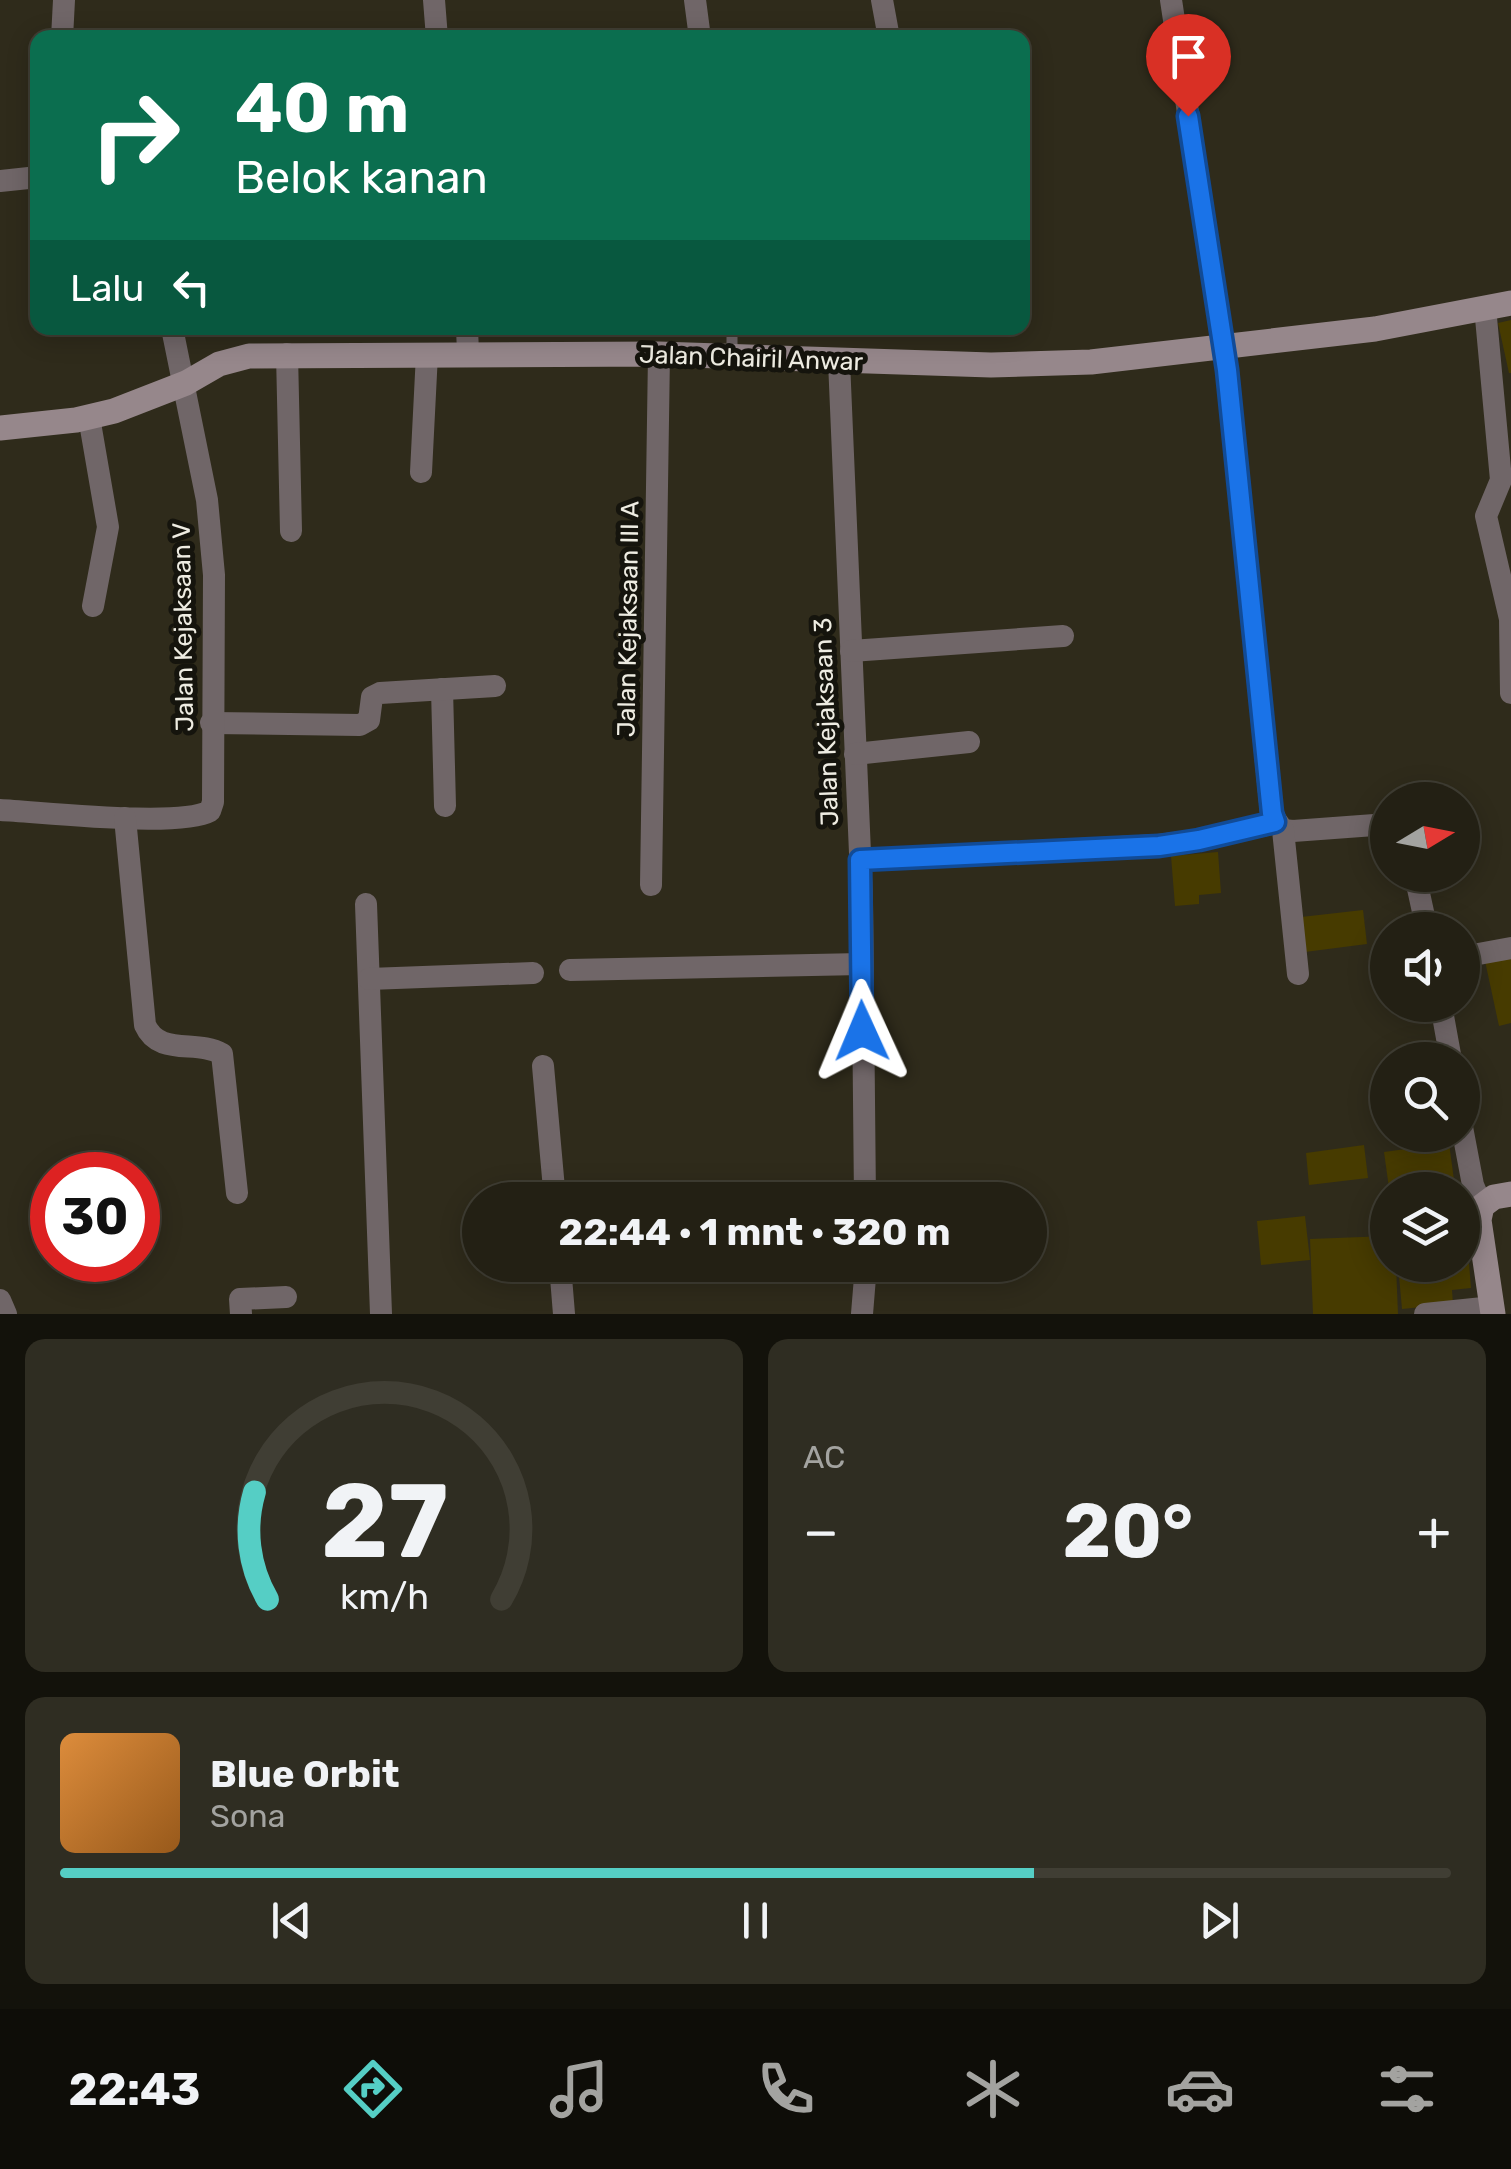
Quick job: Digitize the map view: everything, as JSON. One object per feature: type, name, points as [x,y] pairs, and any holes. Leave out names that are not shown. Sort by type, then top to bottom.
[{"type":"street","points":[[62,30],[64,0]]},
{"type":"street","points":[[434,0],[436,30]]},
{"type":"street","points":[[695,0],[699,30]]},
{"type":"street","points":[[882,0],[888,30]]},
{"type":"street","points":[[1171,0],[1224,347],[1272,813],[1279,826],[1298,974]]},
{"type":"street","points":[[0,181],[30,178]]},
{"type":"street","points":[[1498,305],[1501,480],[1486,516],[1510,619],[1511,692]]},
{"type":"street","name":"Jalan Chairil Anwar","points":[[0,428],[89,417],[186,383],[219,364],[249,356],[427,354],[468,340],[659,354],[839,361],[990,366],[1091,362],[1375,329],[1498,305]]},
{"type":"street","name":"Jalan Kejaksaan V","points":[[124,818],[193,816],[210,811],[214,802],[214,575],[208,500],[174,335]]},
{"type":"street","points":[[288,354],[291,532]]},
{"type":"street","points":[[422,472],[427,354]]},
{"type":"street","name":"Jalan Kejaksaan III A","points":[[651,885],[659,354]]},
{"type":"street","name":"Jalan Kejaksaan 3","points":[[839,361],[860,860],[865,1182]]},
{"type":"street","points":[[89,417],[108,527],[93,606]]},
{"type":"street","points":[[851,651],[1063,636]]},
{"type":"street","points":[[212,723],[360,725],[369,720],[374,694],[495,686]]},
{"type":"street","points":[[442,688],[445,806]]},
{"type":"street","points":[[855,754],[969,742]]},
{"type":"street","points":[[0,810],[124,818],[145,1025],[157,1040],[214,1049],[222,1054],[237,1194]]},
{"type":"street","points":[[860,860],[1159,846],[1279,826],[1370,824]]},
{"type":"street","points":[[366,904],[381,1314]]},
{"type":"street","points":[[1480,954],[1511,948]]},
{"type":"street","points":[[570,970],[862,964]]},
{"type":"street","points":[[369,979],[533,973]]},
{"type":"street","points":[[543,1066],[553,1182]]},
{"type":"street","points":[[1467,1152],[1482,1206]]},
{"type":"street","points":[[1425,1314],[1493,1311],[1478,1220],[1482,1206],[1494,1197],[1511,1194]]},
{"type":"street","points":[[561,1282],[564,1314]]},
{"type":"street","points":[[862,1314],[865,1282]]},
{"type":"street","points":[[241,1314],[240,1298],[286,1297]]},
{"type":"street","points":[[0,1300],[6,1314]]},
{"type":"lane","points":[[732,335],[732,356]]},
{"type":"building","points":[[1511,320],[1511,373],[1509,373],[1498,323]]},
{"type":"building","points":[[1218,852],[1221,893],[1199,895],[1199,904],[1175,906],[1171,856]]},
{"type":"building","points":[[1363,910],[1367,944],[1305,952],[1301,917]]},
{"type":"building","points":[[1511,956],[1511,1023],[1499,1026],[1485,961]]},
{"type":"building","points":[[1364,1145],[1368,1178],[1309,1185],[1306,1153]]},
{"type":"building","points":[[1384,1152],[1450,1152],[1453,1172],[1387,1172]]},
{"type":"building","points":[[1305,1216],[1310,1260],[1261,1265],[1257,1221]]},
{"type":"building","points":[[1370,1237],[1370,1282],[1397,1282],[1398,1314],[1313,1314],[1310,1239]]},
{"type":"building","points":[[1400,1282],[1471,1282],[1471,1288],[1452,1290],[1453,1304],[1402,1309]]},
{"type":"route","points":[[862,1031],[860,860],[1159,846],[1275,822],[1227,370],[1188,116]]}]
